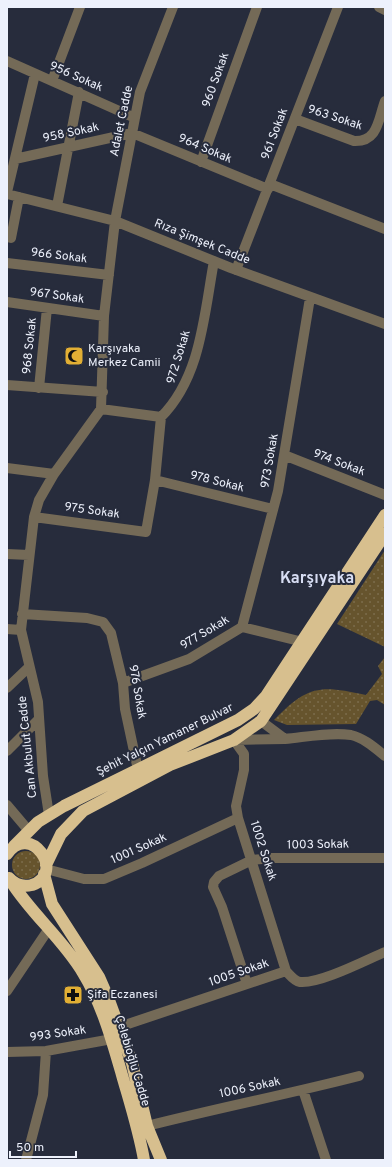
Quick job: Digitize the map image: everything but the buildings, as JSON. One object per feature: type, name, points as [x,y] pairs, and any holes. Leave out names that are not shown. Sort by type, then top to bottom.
[{"type":"highway","name":"Şehit Yalçın Yamaner Bulvar","points":[[11,850],[28,831],[49,814],[238,720],[250,712],[266,696],[385,515]]},
{"type":"highway","name":"Şehit Yalçın Yamaner Bulvar","points":[[45,870],[61,834],[83,811],[170,765],[234,740],[262,720],[385,534]]},
{"type":"highway","name":"Çelebioğlu Cadde","points":[[11,850],[27,843],[33,845],[44,854],[45,870],[52,904],[99,977],[132,1063],[147,1126],[161,1160]]},
{"type":"highway","points":[[8,877],[16,884],[29,886],[35,884],[45,870]]},
{"type":"highway","name":"Çelebioğlu Cadde","points":[[8,877],[25,902],[83,972],[103,1012],[140,1138],[144,1160]]},
{"type":"street","points":[[52,81],[80,7]]},
{"type":"street","name":"Adalet Cadde","points":[[115,220],[140,92],[173,7]]},
{"type":"street","name":"960 Sokak","points":[[201,162],[256,7]]},
{"type":"street","name":"961 Sokak","points":[[236,270],[338,7]]},
{"type":"street","points":[[379,7],[385,10]]},
{"type":"street","name":"956 Sokak","points":[[7,61],[135,118]]},
{"type":"street","points":[[7,193],[35,74]]},
{"type":"street","points":[[57,206],[79,92]]},
{"type":"street","name":"963 Sokak","points":[[295,119],[354,141],[366,140],[373,135],[385,102]]},
{"type":"street","name":"964 Sokak","points":[[132,133],[201,162],[385,229]]},
{"type":"street","name":"958 Sokak","points":[[15,159],[132,133]]},
{"type":"street","name":"Rıza Şimşek Cadde","points":[[7,193],[115,220],[236,270],[385,324]]},
{"type":"street","points":[[7,237],[11,238],[19,197]]},
{"type":"street","name":"Can Akbulut Cadde","points":[[49,814],[38,702],[21,630],[22,614],[34,517],[39,500],[54,474],[101,409],[103,392],[104,316],[115,220]]},
{"type":"street","name":"972 Sokak","points":[[161,417],[178,399],[188,380],[198,348],[214,261]]},
{"type":"street","name":"966 Sokak","points":[[7,263],[109,275]]},
{"type":"street","name":"973 Sokak","points":[[242,627],[273,509],[284,456],[310,298]]},
{"type":"street","name":"967 Sokak","points":[[7,302],[104,316]]},
{"type":"street","name":"968 Sokak","points":[[38,388],[47,308]]},
{"type":"street","points":[[7,385],[103,392]]},
{"type":"street","points":[[101,409],[161,417],[155,480]]},
{"type":"street","name":"974 Sokak","points":[[284,456],[385,494]]},
{"type":"street","points":[[7,468],[54,474]]},
{"type":"street","name":"978 Sokak","points":[[155,480],[273,509]]},
{"type":"street","name":"975 Sokak","points":[[34,517],[146,532],[155,480]]},
{"type":"street","points":[[7,554],[29,555]]},
{"type":"street","name":"976 Sokak","points":[[22,614],[87,618],[103,622],[111,633],[124,683],[126,709],[138,770]]},
{"type":"street","name":"977 Sokak","points":[[124,683],[189,659],[242,627],[302,642]]},
{"type":"street","points":[[7,629],[21,630]]},
{"type":"street","points":[[7,688],[29,667]]},
{"type":"street","points":[[7,751],[39,719]]},
{"type":"street","points":[[262,720],[285,739]]},
{"type":"street","points":[[234,740],[352,735],[370,744],[385,756]]},
{"type":"street","name":"1002 Sokak","points":[[234,740],[244,754],[244,770],[236,806],[238,818],[286,971]]},
{"type":"street","points":[[7,805],[28,831]]},
{"type":"street","name":"1001 Sokak","points":[[45,870],[84,879],[104,879],[142,864],[238,818]]},
{"type":"street","name":"1003 Sokak","points":[[252,860],[272,858],[385,858]]},
{"type":"street","points":[[247,984],[222,907],[213,887],[214,882],[219,876],[252,860]]},
{"type":"street","points":[[7,991],[48,930]]},
{"type":"street","name":"1005 Sokak","points":[[119,1027],[286,971],[293,979],[300,982],[312,980],[337,972],[385,952]]},
{"type":"street","name":"993 Sokak","points":[[7,1052],[46,1051],[112,1039]]},
{"type":"street","points":[[26,1160],[43,1095],[46,1051]]},
{"type":"street","name":"1006 Sokak","points":[[147,1126],[271,1095],[303,1090],[359,1076]]},
{"type":"street","points":[[303,1090],[326,1160]]},
{"type":"shaded area","points":[[385,550],[385,647],[337,624]]},
{"type":"shaded area","points":[[385,657],[385,705],[377,700],[370,701],[356,724],[287,725],[274,720],[296,700],[306,694],[316,691],[326,689],[366,695],[382,674],[378,666]]},
{"type":"shaded area","points":[[26,851],[36,855],[40,865],[36,875],[26,879],[16,875],[12,865],[16,855]]},
{"type":"place","name":"Karşıyaka Merkez Camii","points":[[74,356]]},
{"type":"place","name":"Şifa Eczanesi","points":[[73,995]]},
{"type":"district","name":"Karşıyaka","points":[[317,579]]}]
